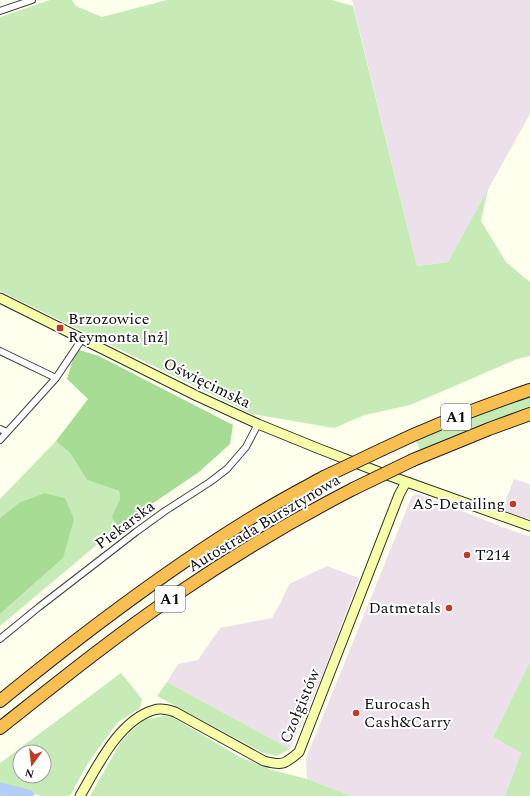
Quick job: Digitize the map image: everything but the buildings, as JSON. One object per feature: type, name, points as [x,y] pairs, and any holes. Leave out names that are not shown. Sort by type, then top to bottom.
[{"type":"highway","name":"Autostrada Bursztynowa","points":[[0,701],[96,625],[179,565],[259,513],[324,477],[418,432],[486,405],[530,390]]},
{"type":"highway","name":"Autostrada Bursztynowa","points":[[0,728],[93,655],[174,596],[212,570],[281,528],[353,489],[413,460],[530,414]]},
{"type":"street","points":[[0,11],[32,0]]},
{"type":"street","name":"Oświęcimska","points":[[0,298],[197,396],[258,424],[406,482],[530,526]]},
{"type":"street","points":[[0,440],[56,378],[82,338]]},
{"type":"street","points":[[0,351],[56,378]]},
{"type":"street","name":"Piekarska","points":[[0,639],[136,532],[227,469],[246,447],[258,424]]},
{"type":"street","points":[[0,429],[7,432]]},
{"type":"street","name":"Czołgistów","points":[[80,796],[104,756],[126,726],[140,716],[155,710],[168,710],[175,712],[264,761],[276,764],[285,763],[299,752],[396,502],[406,482]]},
{"type":"shaded area","points":[[352,0],[530,0],[530,114],[448,262],[417,266]]},
{"type":"shaded area","points":[[514,479],[530,484],[530,519],[502,510]]},
{"type":"shaded area","points":[[418,494],[513,531],[530,536],[530,662],[493,737],[521,753],[505,796],[352,796],[307,779],[306,758],[412,496]]},
{"type":"shaded area","points":[[327,566],[359,578],[321,679],[290,749],[167,682],[178,664],[198,660],[220,628],[272,618],[289,584]]},
{"type":"green space","points":[[50,0],[72,0],[76,6],[102,17],[167,0],[332,0],[353,6],[417,266],[448,262],[488,189],[481,221],[506,262],[530,282],[530,356],[517,359],[410,405],[365,415],[334,428],[252,414],[0,291],[0,17]]},
{"type":"green space","points":[[76,349],[99,356],[233,425],[230,444],[199,472],[118,527],[112,517],[120,499],[119,491],[87,480],[70,453],[56,441],[88,399],[67,379]]},
{"type":"green space","points":[[530,395],[530,410],[421,452],[415,439],[454,423]]},
{"type":"green space","points":[[56,441],[70,453],[87,480],[119,491],[120,499],[113,517],[118,527],[0,626],[0,614],[63,558],[65,498],[45,493],[20,502],[0,518],[0,499]]},
{"type":"green space","points":[[45,493],[65,498],[74,519],[63,558],[0,614],[0,518],[20,502]]},
{"type":"green space","points":[[530,662],[530,796],[505,796],[521,753],[493,737]]},
{"type":"green space","points":[[121,673],[142,699],[140,708],[117,723],[88,763],[70,796],[41,796],[0,785],[0,763],[12,754],[12,784],[52,784],[52,744],[26,744]]},
{"type":"green space","points":[[167,682],[290,749],[277,756],[263,753],[157,696]]},
{"type":"green space","points":[[163,716],[172,717],[240,757],[272,770],[307,779],[352,796],[90,796],[122,740],[143,720]]},
{"type":"waterway","points":[[0,789],[28,796]]},
{"type":"place","name":"Brzozowice Reymonta [nż]","points":[[60,328]]},
{"type":"place","name":"AS-Detailing","points":[[513,504]]},
{"type":"place","name":"T214","points":[[467,555]]},
{"type":"place","name":"Datmetals","points":[[449,608]]},
{"type":"place","name":"Eurocash Cash&Carry","points":[[356,713]]}]
